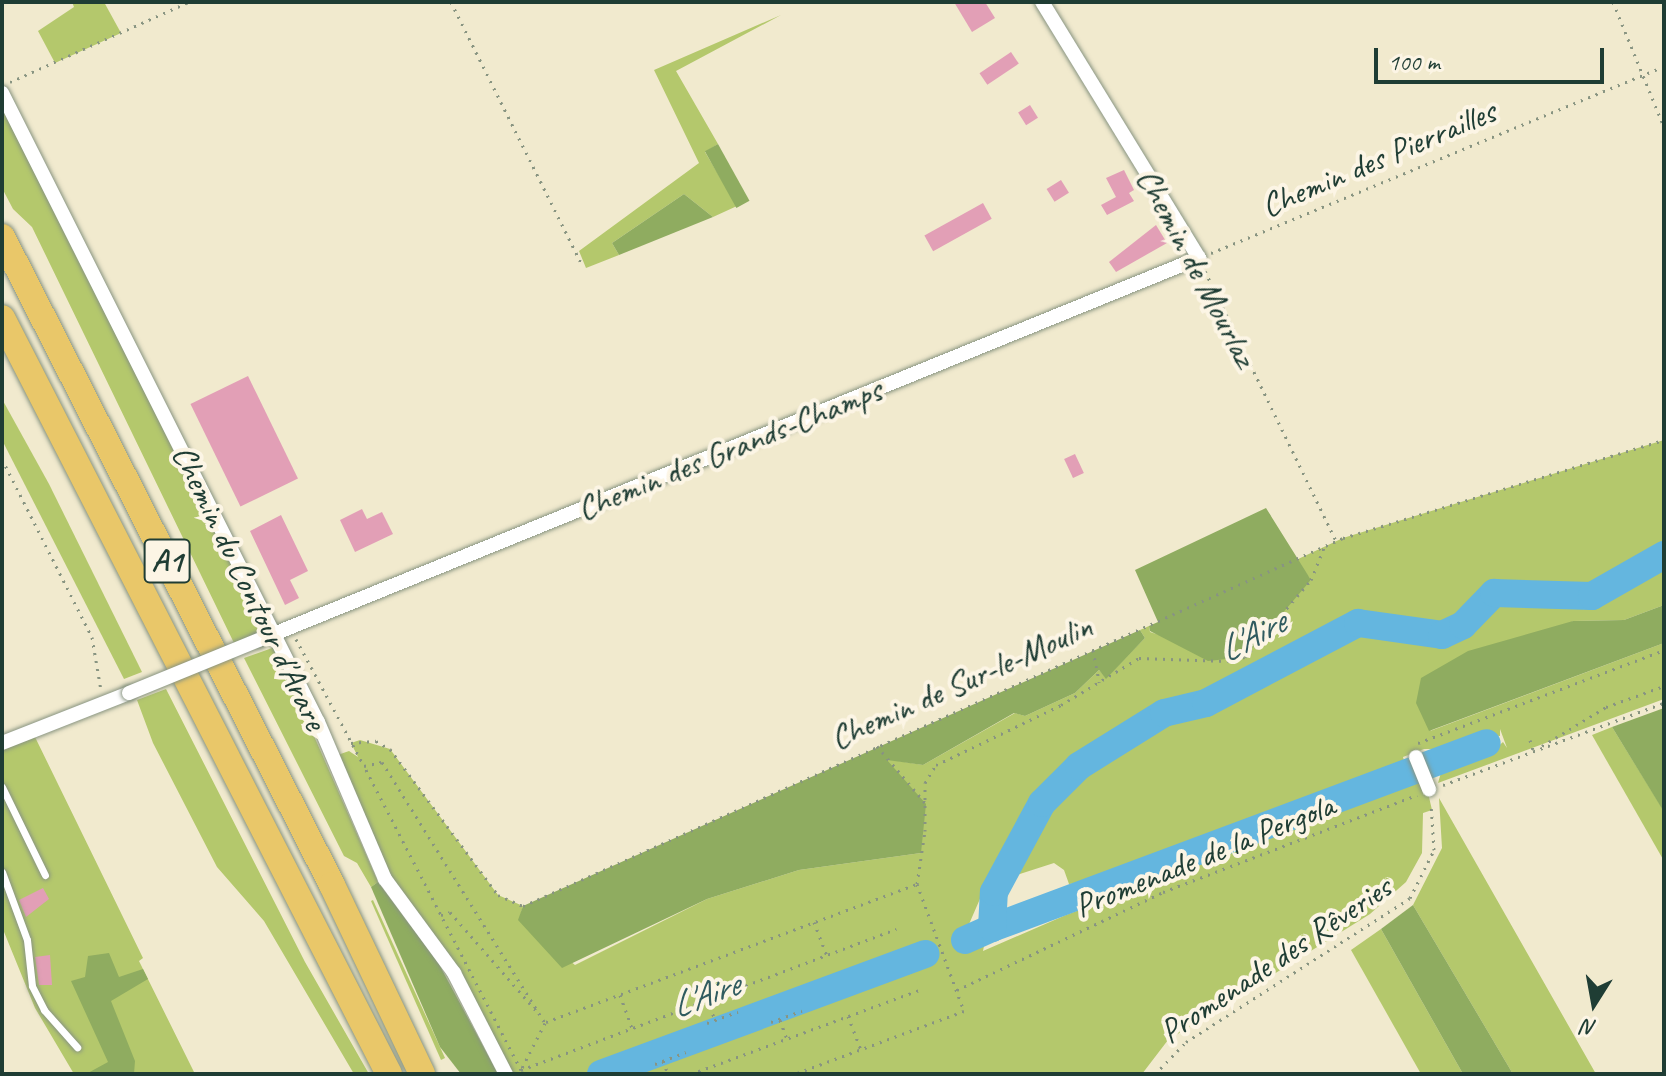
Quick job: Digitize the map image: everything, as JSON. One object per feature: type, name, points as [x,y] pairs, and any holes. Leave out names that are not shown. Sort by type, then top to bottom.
[{"type":"highway","name":"A1","points":[[2,237],[325,871],[422,1074]]},
{"type":"highway","name":"A1","points":[[2,318],[389,1074]]},
{"type":"street","name":"Chemin de Mourlaz","points":[[1042,2],[1199,258]]},
{"type":"street","name":"Chemin du Contour d'Arare","points":[[2,93],[275,634],[385,879],[454,973],[506,1074]]},
{"type":"street","name":"Chemin des Grands-Champs","points":[[2,743],[1199,258]]},
{"type":"street","points":[[1416,757],[1427,785]]},
{"type":"lane","points":[[2,787],[45,875]]},
{"type":"lane","points":[[2,872],[27,940],[32,986],[44,1010],[77,1047]]},
{"type":"path","points":[[2,85],[189,2]]},
{"type":"path","points":[[451,2],[582,265]]},
{"type":"path","points":[[1613,2],[1664,127]]},
{"type":"path","name":"Chemin des Pierrailles","points":[[1199,258],[1664,66]]},
{"type":"path","name":"Chemin de Mourlaz","points":[[1199,258],[1336,541]]},
{"type":"path","name":"Chemin de Sur-le-Moulin","points":[[351,743],[369,740],[390,749],[498,895],[517,907],[1336,541],[1664,440]]},
{"type":"path","points":[[2,459],[92,637],[100,675]]},
{"type":"path","points":[[795,1074],[964,1011],[917,884],[926,804],[925,783],[936,765],[1099,682],[1139,658],[1227,661],[1245,657],[1311,580],[1325,546]]},
{"type":"path","points":[[290,628],[521,1070]]},
{"type":"path","points":[[1092,649],[1099,682]]},
{"type":"path","points":[[1416,757],[1411,746],[1664,650]]},
{"type":"path","points":[[1530,740],[1534,751],[1606,707],[1664,686]]},
{"type":"path","name":"Promenade de la Pergola","points":[[957,990],[1179,885],[1427,785],[1534,751],[1664,703]]},
{"type":"path","points":[[877,746],[926,804]]},
{"type":"path","points":[[364,766],[382,762],[545,1023]]},
{"type":"path","name":"Promenade des Rêveries","points":[[1155,1074],[1186,1042],[1410,898],[1435,841],[1427,785]]},
{"type":"path","points":[[1151,884],[1184,872]]},
{"type":"path","points":[[1175,875],[1179,885]]},
{"type":"path","points":[[521,1070],[545,1023],[917,884]]},
{"type":"path","points":[[441,915],[450,912],[527,1006],[542,1016]]},
{"type":"path","points":[[814,922],[827,956]]},
{"type":"path","points":[[521,1070],[896,929]]},
{"type":"path","points":[[691,1074],[919,990]]},
{"type":"path","points":[[620,995],[632,1028]]},
{"type":"path","points":[[707,999],[715,1020]]},
{"type":"path","points":[[771,1022],[802,1011]]},
{"type":"path","points":[[707,1023],[738,1012]]},
{"type":"path","points":[[848,1015],[861,1050]]},
{"type":"path","points":[[780,1019],[787,1039]]},
{"type":"path","points":[[655,1064],[686,1052]]},
{"type":"path","points":[[663,1061],[668,1074]]},
{"type":"green space","points":[[72,2],[104,2],[121,33],[55,63],[38,31],[74,7]]},
{"type":"green space","points":[[781,15],[676,71],[718,144],[705,152],[737,206],[713,217],[684,194],[612,243],[619,255],[586,268],[579,251],[699,163],[654,70]]},
{"type":"green space","points":[[2,104],[264,630],[262,632],[234,643],[32,227],[13,209],[2,188]]},
{"type":"green space","points":[[718,144],[750,201],[736,208],[705,151]]},
{"type":"green space","points":[[684,194],[713,217],[619,255],[612,243]]},
{"type":"green space","points":[[2,399],[49,484],[142,672],[124,679],[2,440]]},
{"type":"green space","points":[[1664,440],[1664,605],[1624,620],[1573,621],[1430,731],[1664,643],[1664,699],[1438,783],[1442,769],[1493,751],[1503,742],[1507,748],[1500,729],[1500,736],[1487,735],[1437,755],[1435,749],[1424,749],[1403,757],[1405,764],[1156,853],[1089,882],[1069,884],[1064,870],[1054,863],[986,885],[963,938],[984,946],[983,951],[1066,915],[1425,780],[1432,810],[1423,813],[1422,853],[1406,882],[1370,914],[1168,1040],[1142,1074],[513,1074],[468,998],[405,911],[332,757],[349,751],[358,757],[351,743],[360,740],[390,749],[498,895],[523,906],[519,920],[575,965],[707,899],[799,870],[921,853],[886,759],[923,765],[1015,713],[1025,716],[1075,693],[1099,670],[1106,678],[1145,638],[1140,630],[1149,626],[1150,632],[1237,660],[1311,580],[1296,560],[1343,538]]},
{"type":"green space","points":[[1266,508],[1311,580],[1245,657],[1208,661],[1150,631],[1149,626],[1158,622],[1135,570]]},
{"type":"green space","points":[[1664,605],[1664,643],[1429,731],[1416,703],[1421,678],[1468,651],[1573,621],[1624,620]]},
{"type":"green space","points":[[1140,630],[1145,638],[1106,679],[1099,670],[1075,693],[1025,716],[1014,713],[923,765],[887,760],[926,804],[921,853],[799,870],[707,899],[562,968],[518,920],[523,906]]},
{"type":"green space","points":[[275,647],[378,882],[371,887],[357,863],[344,856],[244,658]]},
{"type":"green space","points":[[166,689],[305,962],[369,1074],[354,1074],[264,921],[217,867],[153,743],[137,700]]},
{"type":"green space","points":[[1664,708],[1664,812],[1612,727]]},
{"type":"green space","points":[[1612,727],[1664,811],[1664,861],[1592,735]]},
{"type":"green space","points":[[35,737],[143,958],[139,961],[195,1074],[74,1074],[35,1008],[2,927],[2,749]]},
{"type":"green space","points":[[1439,798],[1596,1074],[1513,1074],[1413,905],[1442,848]]},
{"type":"green space","points":[[378,882],[439,964],[498,1074],[461,1074],[440,1047],[371,887]]},
{"type":"green space","points":[[371,901],[445,1058],[441,1060]]},
{"type":"green space","points":[[1413,905],[1513,1074],[1463,1074],[1381,929]]},
{"type":"green space","points":[[1381,929],[1463,1074],[1421,1074],[1351,950]]},
{"type":"green space","points":[[109,953],[119,977],[143,969],[148,979],[111,1001],[135,1061],[134,1074],[86,1074],[108,1062],[71,981],[85,977],[88,956]]},
{"type":"building","points":[[954,2],[985,2],[995,18],[972,32]]},
{"type":"building","points":[[1011,52],[1019,64],[987,85],[979,73]]},
{"type":"building","points":[[1030,105],[1038,118],[1026,125],[1018,112]]},
{"type":"building","points":[[1124,170],[1134,190],[1129,193],[1134,201],[1107,215],[1101,205],[1116,197],[1106,178]]},
{"type":"building","points":[[1061,180],[1069,193],[1055,202],[1047,189]]},
{"type":"building","points":[[983,203],[992,219],[933,251],[924,235]]},
{"type":"building","points":[[1156,225],[1167,243],[1116,272],[1109,262]]},
{"type":"building","points":[[248,376],[298,478],[240,507],[190,404]]},
{"type":"building","points":[[1075,454],[1084,473],[1073,478],[1064,459]]},
{"type":"building","points":[[362,509],[367,519],[382,512],[393,534],[355,552],[340,520]]},
{"type":"building","points":[[281,515],[308,571],[290,580],[299,598],[285,605],[250,531]]},
{"type":"building","points":[[43,888],[49,899],[26,917],[19,900]]},
{"type":"building","points":[[50,955],[52,985],[39,985],[35,957]]},
{"type":"waterway","name":"L'Aire","points":[[965,940],[992,928],[994,892],[1042,803],[1079,766],[1164,713],[1206,703],[1358,623],[1442,635],[1463,625],[1494,593],[1592,596],[1664,555]]},
{"type":"waterway","points":[[992,928],[1487,743]]},
{"type":"waterway","name":"L'Aire","points":[[601,1074],[925,954]]}]
